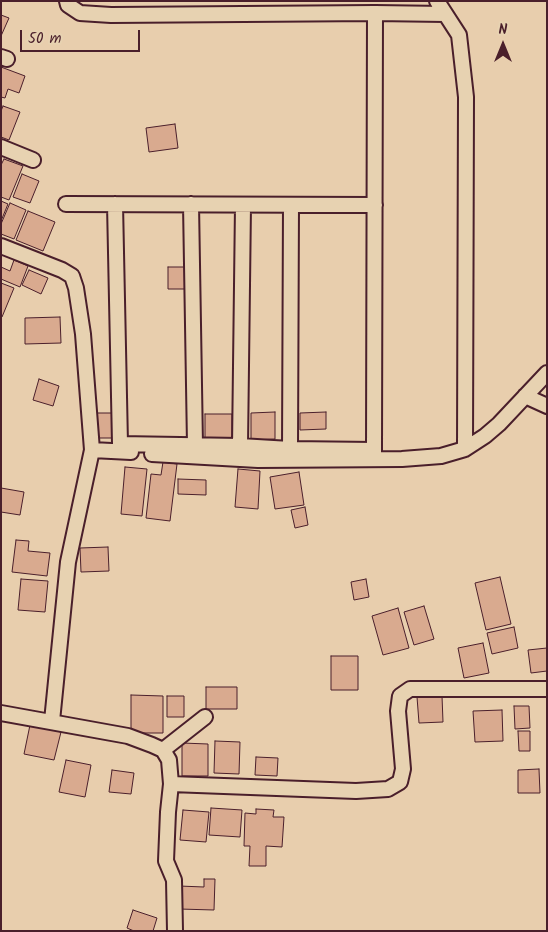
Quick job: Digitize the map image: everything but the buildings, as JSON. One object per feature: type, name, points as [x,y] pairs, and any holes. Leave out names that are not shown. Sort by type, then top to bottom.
[{"type":"street","points":[[66,1],[68,6],[80,13],[110,15],[445,14]]},
{"type":"street","points":[[438,1],[459,35],[466,97],[466,449]]},
{"type":"street","points":[[374,454],[375,13]]},
{"type":"street","points":[[1,148],[33,160]]},
{"type":"street","points":[[66,204],[374,205]]},
{"type":"street","points":[[115,204],[120,444],[240,446],[374,454],[402,459],[441,456],[466,449],[485,436],[499,424],[547,373]]},
{"type":"street","points":[[191,204],[194,445]]},
{"type":"street","points":[[240,446],[243,205]]},
{"type":"street","points":[[290,449],[291,205]]},
{"type":"street","points":[[1,246],[62,270],[72,276],[76,288],[83,334],[92,450],[68,562],[52,721]]},
{"type":"street","points":[[525,396],[547,406]]},
{"type":"street","points":[[92,450],[258,460],[374,454]]},
{"type":"street","points":[[171,784],[356,791],[388,789],[400,782],[403,769],[398,711],[400,696],[410,688],[547,688]]},
{"type":"street","points":[[1,713],[128,736],[163,750],[169,760],[171,784],[166,861],[174,880],[175,931]]},
{"type":"street","points":[[163,750],[205,716]]}]
